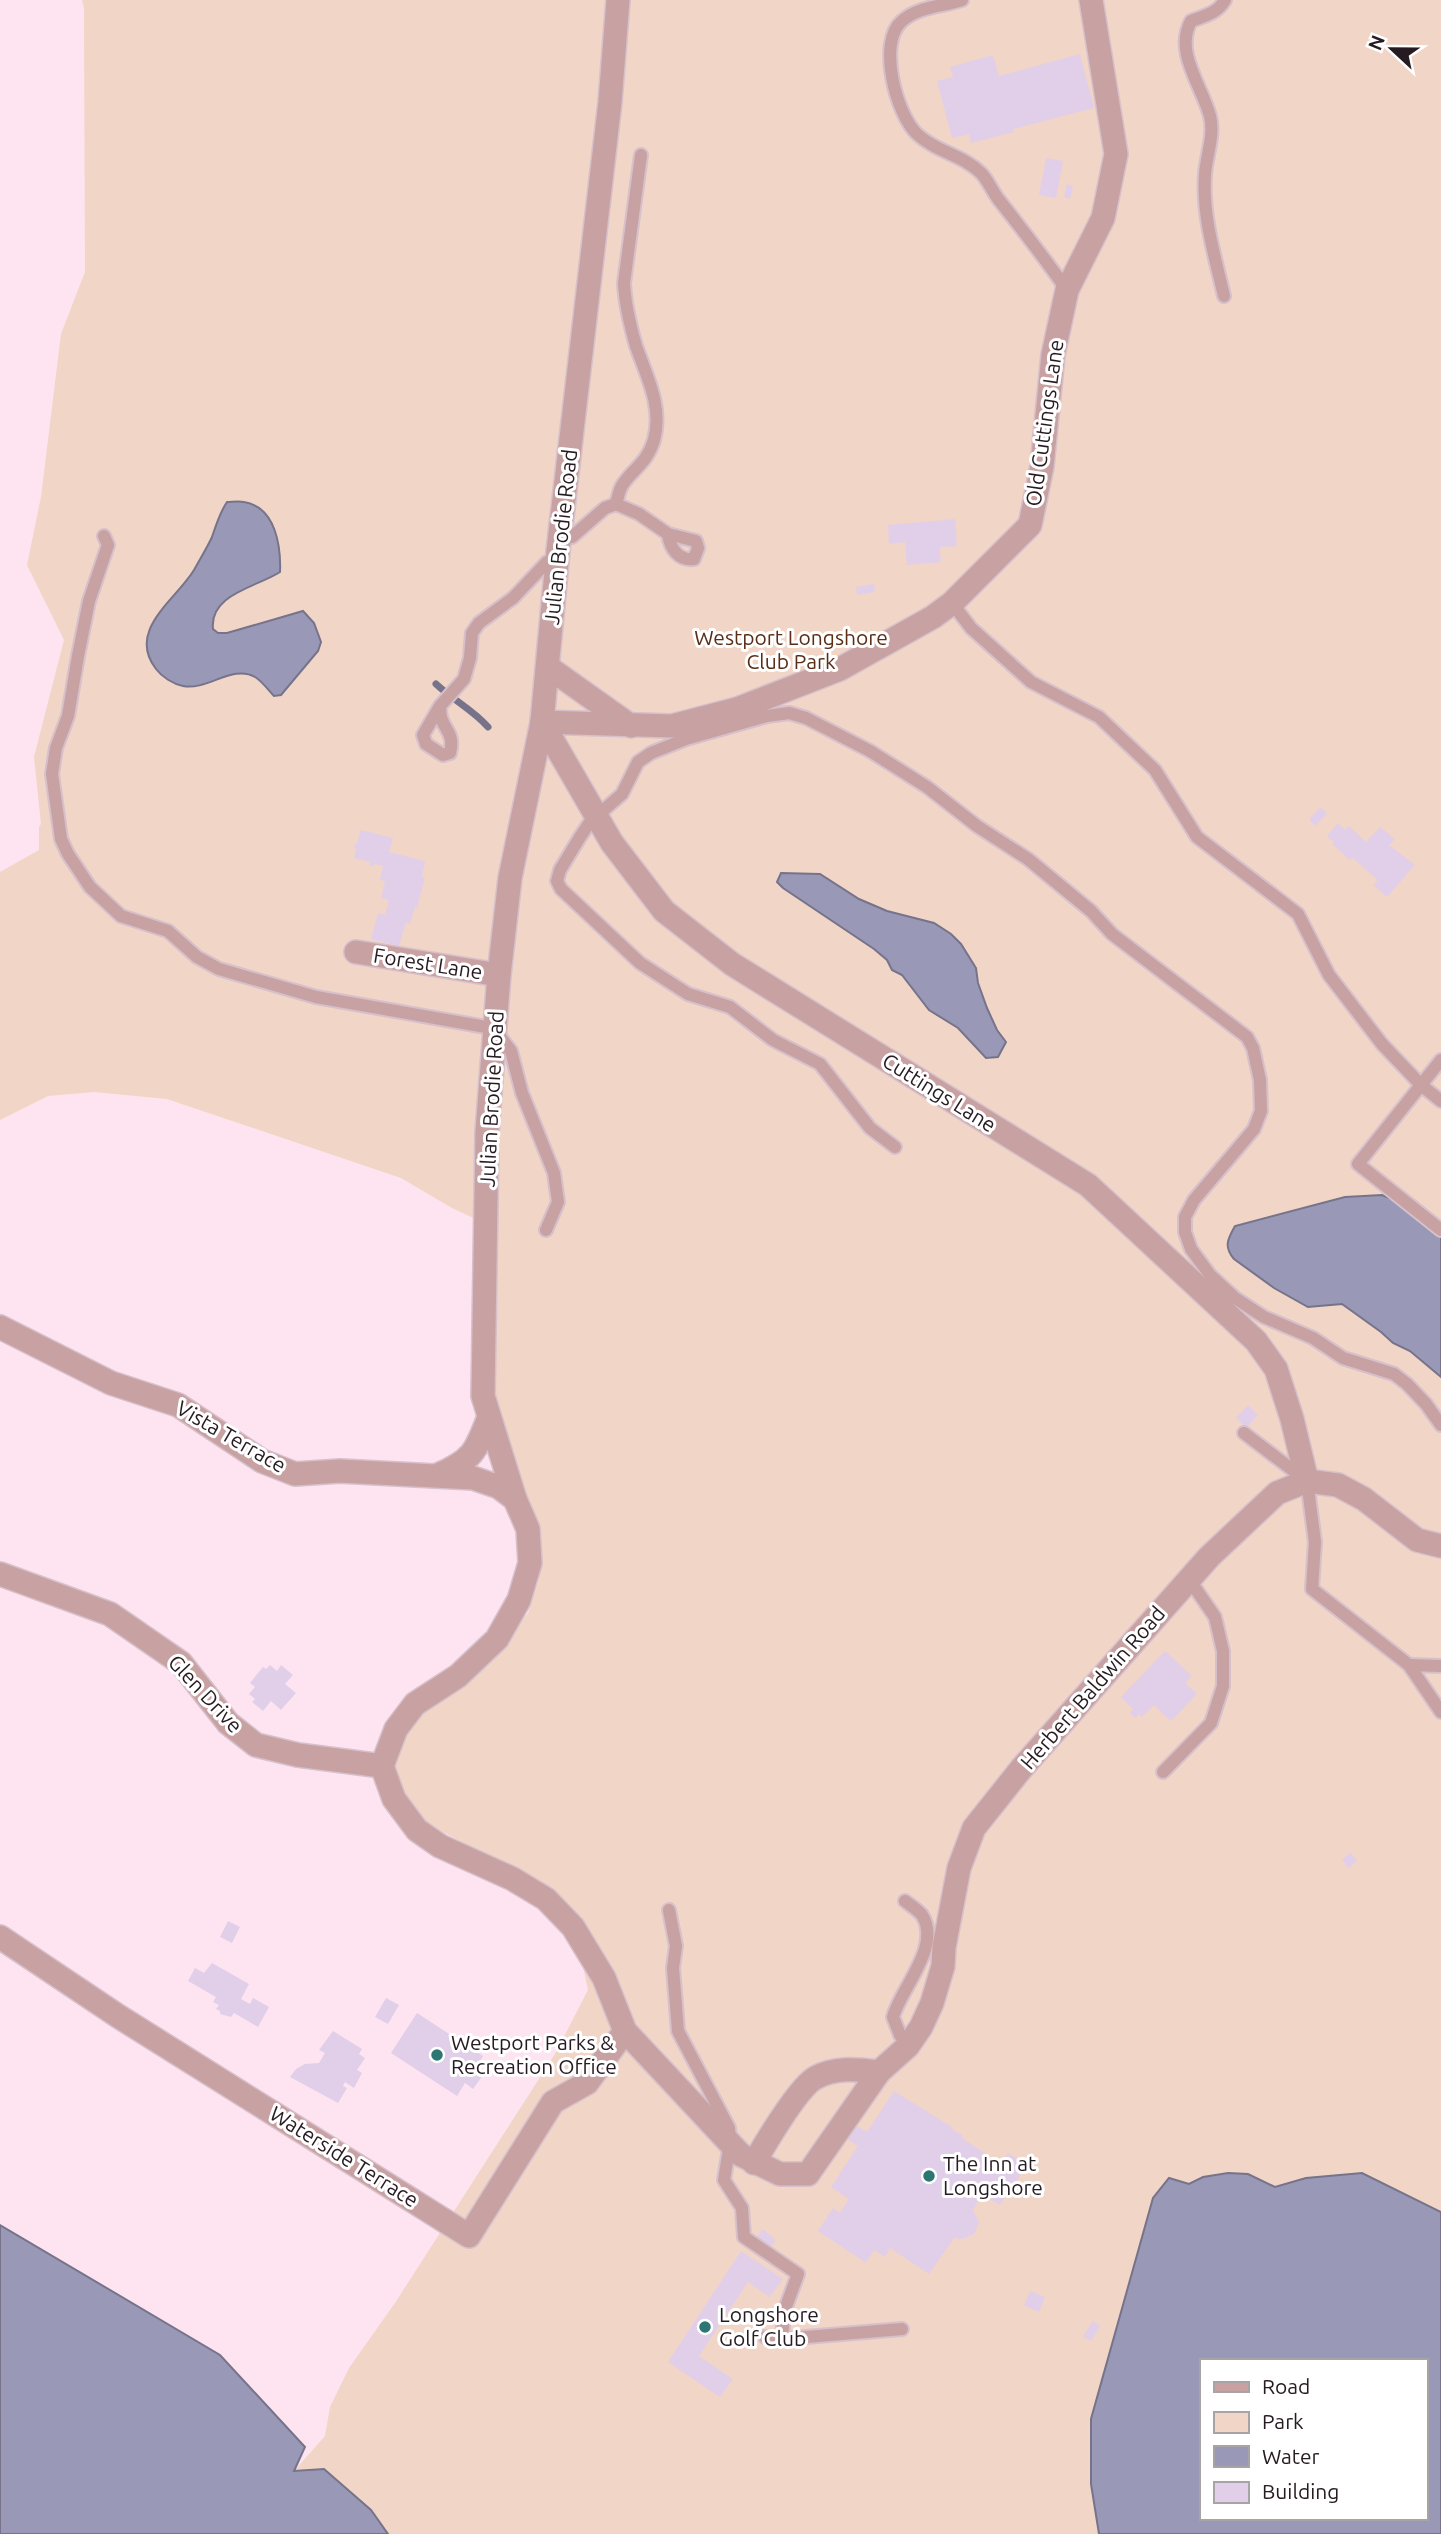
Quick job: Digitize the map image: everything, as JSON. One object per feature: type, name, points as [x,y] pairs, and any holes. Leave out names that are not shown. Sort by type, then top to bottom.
[{"type":"street","name":"Julian Brodie Road","points":[[382,1766],[396,1729],[415,1704],[458,1676],[497,1639],[519,1600],[530,1563],[528,1529],[515,1499],[484,1396],[487,1132],[499,975],[510,878],[542,722],[558,551],[610,102],[618,0]]},
{"type":"street","name":"Old Cuttings Lane","points":[[542,722],[672,726],[737,709],[841,669],[933,617],[952,603],[1030,525],[1042,466],[1053,355],[1066,290],[1103,218],[1116,154],[1091,0]]},
{"type":"street","points":[[548,667],[631,726]]},
{"type":"street","name":"Cuttings Lane","points":[[542,722],[612,843],[664,911],[732,964],[1088,1185],[1256,1342],[1276,1369],[1307,1480]]},
{"type":"street","name":"Forest Lane","points":[[356,953],[499,975]]},
{"type":"street","name":"Vista Terrace","points":[[0,1327],[111,1383],[178,1405],[262,1461],[295,1474],[340,1471],[473,1478],[499,1487],[515,1499]]},
{"type":"street","points":[[435,1476],[458,1466],[477,1449],[489,1417]]},
{"type":"street","points":[[1307,1480],[1338,1485],[1364,1499],[1417,1540],[1441,1546]]},
{"type":"street","name":"Herbert Baldwin Road","points":[[625,2031],[730,2143],[754,2163],[780,2174],[808,2174],[879,2071],[908,2046],[921,2027],[932,2003],[943,1966],[959,1868],[974,1828],[1021,1769],[1209,1557],[1277,1493],[1307,1480]]},
{"type":"street","name":"Glen Drive","points":[[0,1574],[110,1614],[181,1663],[228,1723],[256,1745],[298,1755],[382,1766]]},
{"type":"street","points":[[382,1766],[394,1799],[417,1830],[440,1846],[513,1879],[546,1899],[573,1927],[604,1978],[625,2031]]},
{"type":"street","name":"Waterside Terrace","points":[[0,1937],[118,2016],[469,2236],[553,2102],[587,2083],[625,2031]]},
{"type":"street","points":[[754,2163],[772,2133],[813,2079],[833,2071],[879,2071]]},
{"type":"lane","points":[[962,0],[917,11],[897,25],[889,45],[891,73],[902,107],[915,132],[940,149],[970,163],[984,176],[996,197],[1035,245],[1066,290]]},
{"type":"lane","points":[[1224,296],[1208,223],[1205,175],[1211,119],[1186,52],[1185,32],[1191,20],[1210,14],[1223,5],[1225,0]]},
{"type":"lane","points":[[616,504],[622,485],[638,470],[648,454],[654,439],[656,413],[648,375],[629,320],[624,292],[641,155]]},
{"type":"lane","points":[[572,537],[605,508],[616,504],[639,514],[668,534]]},
{"type":"lane","points":[[104,536],[108,545],[89,601],[68,716],[56,748],[52,774],[61,839],[68,854],[90,887],[121,916],[168,931],[198,957],[219,969],[329,999],[486,1027],[501,1038],[511,1051],[522,1093],[554,1173],[558,1202],[546,1230]]},
{"type":"lane","points":[[440,706],[464,679],[472,633],[479,623],[513,598],[547,562]]},
{"type":"lane","points":[[952,603],[971,628],[1031,682],[1099,716],[1155,770],[1197,837],[1298,914],[1329,975],[1382,1044],[1421,1085],[1441,1101]]},
{"type":"lane","points":[[895,1147],[870,1128],[820,1064],[773,1040],[730,1007],[688,994],[640,963],[561,889],[557,881],[560,870],[585,829],[622,794],[638,762],[651,753],[767,716],[789,713],[806,718],[897,766],[977,826],[1028,859],[1091,911],[1112,934],[1247,1037],[1253,1048],[1260,1080],[1261,1111],[1254,1129],[1194,1200],[1185,1217],[1185,1232],[1191,1249],[1210,1275],[1235,1298],[1264,1317],[1313,1338],[1343,1358],[1394,1374],[1426,1404],[1441,1425]]},
{"type":"lane","points":[[1441,1060],[1358,1164],[1441,1230]]},
{"type":"lane","points":[[1244,1433],[1307,1480],[1315,1542],[1312,1589],[1409,1665],[1441,1712]]},
{"type":"lane","points":[[1163,1772],[1211,1723],[1223,1686],[1223,1651],[1215,1617],[1189,1579]]},
{"type":"lane","points":[[1409,1665],[1441,1666]]},
{"type":"lane","points":[[905,1901],[922,1915],[927,1929],[927,1942],[922,1956],[893,2017],[908,2046]]},
{"type":"lane","points":[[669,1910],[677,1945],[673,1968],[678,2031],[729,2128],[730,2143],[724,2180],[742,2208],[744,2237],[797,2274],[783,2312],[782,2339]]},
{"type":"lane","points":[[765,2337],[782,2339],[902,2329]]},
{"type":"green space","name":"Westport Longshore Club Park","points":[[82,0],[1441,0],[1441,2212],[1362,2173],[1306,2178],[1275,2187],[1247,2174],[1203,2177],[1189,2185],[1118,2327],[1091,2419],[1091,2484],[1099,2534],[388,2534],[371,2510],[324,2469],[294,2471],[325,2436],[330,2407],[349,2368],[395,2303],[555,2054],[588,1990],[575,1928],[530,1878],[430,1825],[403,1802],[393,1763],[400,1739],[419,1716],[471,1679],[528,1613],[539,1580],[494,1399],[489,1329],[493,1227],[452,1208],[401,1178],[167,1099],[94,1092],[48,1096],[0,1120],[0,872],[39,850],[41,824],[34,757],[64,640],[27,565],[41,497],[61,334],[85,272]]},
{"type":"water","points":[[227,502],[255,505],[270,520],[277,540],[280,572],[226,600],[214,617],[213,629],[218,633],[227,633],[303,611],[314,623],[321,642],[318,651],[281,695],[274,696],[258,679],[247,674],[229,675],[192,687],[179,685],[158,672],[148,655],[150,628],[194,570]]},
{"type":"water","points":[[781,873],[820,874],[859,899],[887,911],[934,923],[951,934],[961,944],[976,968],[987,1008],[1006,1042],[998,1057],[986,1058],[958,1028],[929,1010],[902,975],[892,970],[887,960],[874,949],[783,888],[777,882]]},
{"type":"water","points":[[1382,1195],[1399,1202],[1441,1235],[1441,1377],[1410,1351],[1393,1343],[1342,1304],[1308,1307],[1274,1288],[1234,1259],[1229,1251],[1229,1239],[1235,1226],[1345,1197]]},
{"type":"water","points":[[1228,2173],[1248,2174],[1275,2187],[1306,2178],[1362,2173],[1441,2212],[1441,2534],[1099,2534],[1091,2484],[1091,2419],[1153,2198],[1169,2178],[1189,2184],[1203,2177]]},
{"type":"water","points":[[0,2225],[220,2355],[305,2447],[294,2471],[324,2469],[371,2510],[388,2534],[0,2534]]},
{"type":"building","points":[[1080,54],[1094,108],[971,143],[969,134],[952,138],[937,81],[953,77],[950,67],[993,55],[999,76]]},
{"type":"building","points":[[1046,158],[1063,161],[1056,198],[1039,195]]},
{"type":"building","points":[[1067,184],[1073,186],[1070,199],[1064,197]]},
{"type":"building","points":[[955,519],[957,546],[940,547],[941,562],[907,565],[905,542],[889,544],[888,525]]},
{"type":"building","points":[[874,584],[875,592],[857,595],[856,587]]},
{"type":"building","points":[[1321,807],[1327,814],[1315,826],[1309,819]]},
{"type":"building","points":[[1338,823],[1345,830],[1349,826],[1366,842],[1380,827],[1395,839],[1389,845],[1415,865],[1387,897],[1373,885],[1378,880],[1332,844],[1334,842],[1327,836]]},
{"type":"building","points":[[361,830],[393,838],[389,852],[425,861],[422,877],[425,877],[417,908],[415,907],[410,924],[406,922],[399,946],[371,939],[378,913],[385,915],[389,900],[381,898],[385,881],[380,880],[383,866],[374,864],[374,867],[369,865],[370,862],[354,858],[354,845]]},
{"type":"building","points":[[1248,1405],[1258,1415],[1246,1428],[1236,1418]]},
{"type":"building","points":[[1165,1651],[1192,1676],[1185,1683],[1197,1694],[1171,1721],[1154,1705],[1142,1717],[1139,1714],[1135,1718],[1130,1713],[1133,1709],[1121,1697]]},
{"type":"building","points":[[270,1665],[277,1671],[281,1665],[293,1675],[285,1684],[296,1693],[281,1710],[271,1701],[263,1711],[252,1702],[255,1699],[249,1694],[255,1687],[250,1683],[263,1667],[266,1669]]},
{"type":"building","points":[[1350,1852],[1357,1860],[1349,1868],[1342,1860]]},
{"type":"building","points":[[228,1921],[240,1927],[232,1943],[220,1937]]},
{"type":"building","points":[[212,1963],[249,1984],[241,1999],[250,2004],[253,1998],[269,2007],[258,2027],[234,2013],[231,2017],[220,2014],[216,2009],[219,2005],[213,2002],[216,1997],[188,1981],[195,1968],[204,1973]]},
{"type":"building","points":[[386,1998],[399,2005],[388,2024],[375,2017]]},
{"type":"building","name":"Westport Parks & Recreation Office","points":[[417,2013],[483,2056],[475,2069],[483,2075],[473,2089],[465,2083],[457,2096],[391,2053]]},
{"type":"building","points":[[333,2031],[362,2049],[359,2054],[365,2058],[357,2070],[362,2073],[354,2088],[345,2082],[343,2086],[347,2088],[338,2103],[290,2077],[296,2069],[305,2064],[319,2063],[325,2053],[319,2050]]},
{"type":"building","name":"The Inn at Longshore","points":[[894,2091],[952,2127],[962,2138],[1001,2164],[1008,2153],[1027,2165],[1000,2205],[988,2198],[991,2193],[986,2190],[973,2210],[979,2222],[974,2234],[963,2239],[954,2238],[929,2274],[890,2248],[885,2257],[874,2250],[866,2263],[818,2231],[833,2208],[840,2213],[849,2199],[831,2187],[858,2146],[845,2138],[854,2124],[867,2132]]},
{"type":"building","points":[[763,2229],[776,2240],[769,2249],[756,2238]]},
{"type":"building","name":"Longshore Golf Club","points":[[741,2251],[783,2279],[770,2297],[748,2282],[699,2356],[733,2379],[720,2397],[668,2362]]},
{"type":"building","points":[[1030,2291],[1045,2297],[1039,2312],[1024,2305]]},
{"type":"building","points":[[1093,2321],[1100,2326],[1091,2341],[1083,2336]]},
{"type":"waterway","points":[[436,684],[488,727]]},
{"type":"place","name":"Westport Parks & Recreation Office","points":[[437,2055]]},
{"type":"place","name":"The Inn at Longshore","points":[[929,2176]]},
{"type":"place","name":"Longshore Golf Club","points":[[705,2327]]}]
